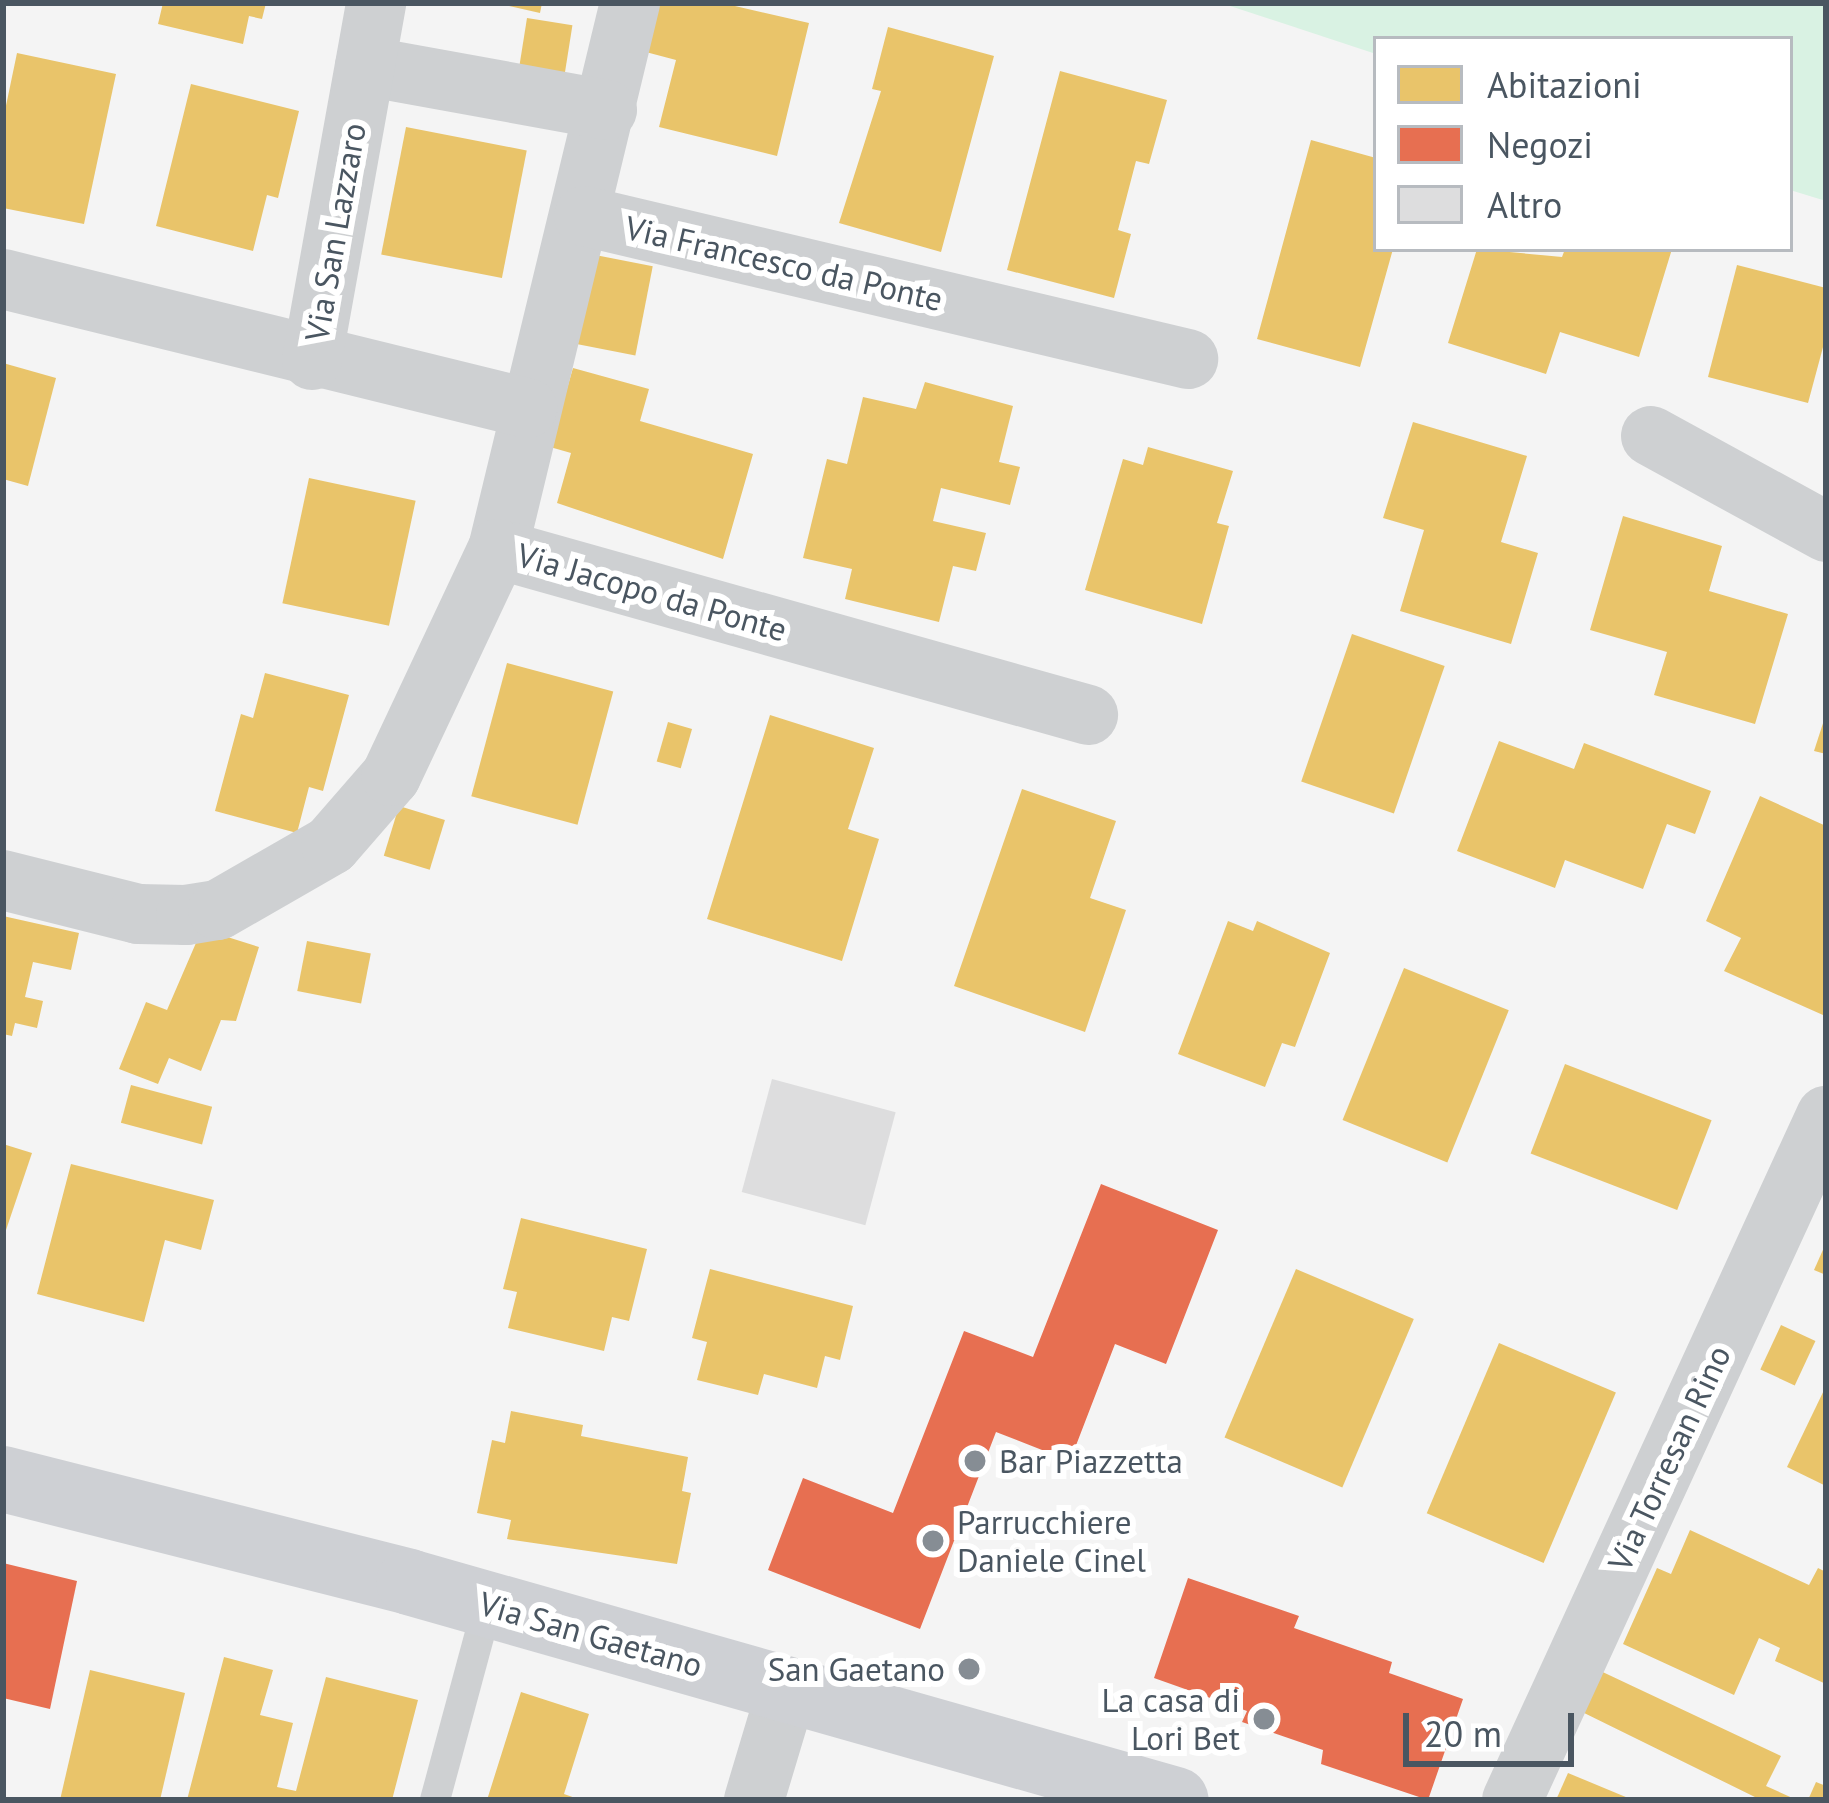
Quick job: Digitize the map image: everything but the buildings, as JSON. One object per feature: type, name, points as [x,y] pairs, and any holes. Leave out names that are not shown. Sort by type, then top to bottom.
[{"type":"street","name":"Via San Lazzaro","points":[[3,279],[312,360],[376,3]]},
{"type":"street","name":"Via Francesco da Ponte","points":[[630,3],[584,216],[1188,359]]},
{"type":"street","points":[[365,66],[607,110]]},
{"type":"street","name":"Via Jacopo da Ponte","points":[[584,216],[527,408],[498,549],[1088,715]]},
{"type":"street","points":[[312,360],[527,408]]},
{"type":"street","points":[[1651,436],[1826,532]]},
{"type":"street","points":[[3,880],[138,914],[186,915],[218,910],[273,884],[331,845],[391,776],[498,549]]},
{"type":"street","name":"Via Torresan Rino","points":[[1512,1800],[1826,1115]]},
{"type":"street","name":"Via San Gaetano","points":[[3,1480],[488,1604],[1171,1799]]},
{"type":"street","points":[[754,1800],[787,1690]]},
{"type":"lane","points":[[435,1800],[488,1604]]},
{"type":"green space","points":[[1221,3],[1826,3],[1826,201],[1793,191],[1793,36],[1373,36],[1373,53]]},
{"type":"place","name":"Bar Piazzetta","points":[[975,1461]]},
{"type":"place","name":"Parrucchiere Daniele Cinel","points":[[933,1541]]},
{"type":"place","name":"San Gaetano","points":[[969,1669]]},
{"type":"place","name":"La casa di Lori Bet","points":[[1264,1719]]}]
